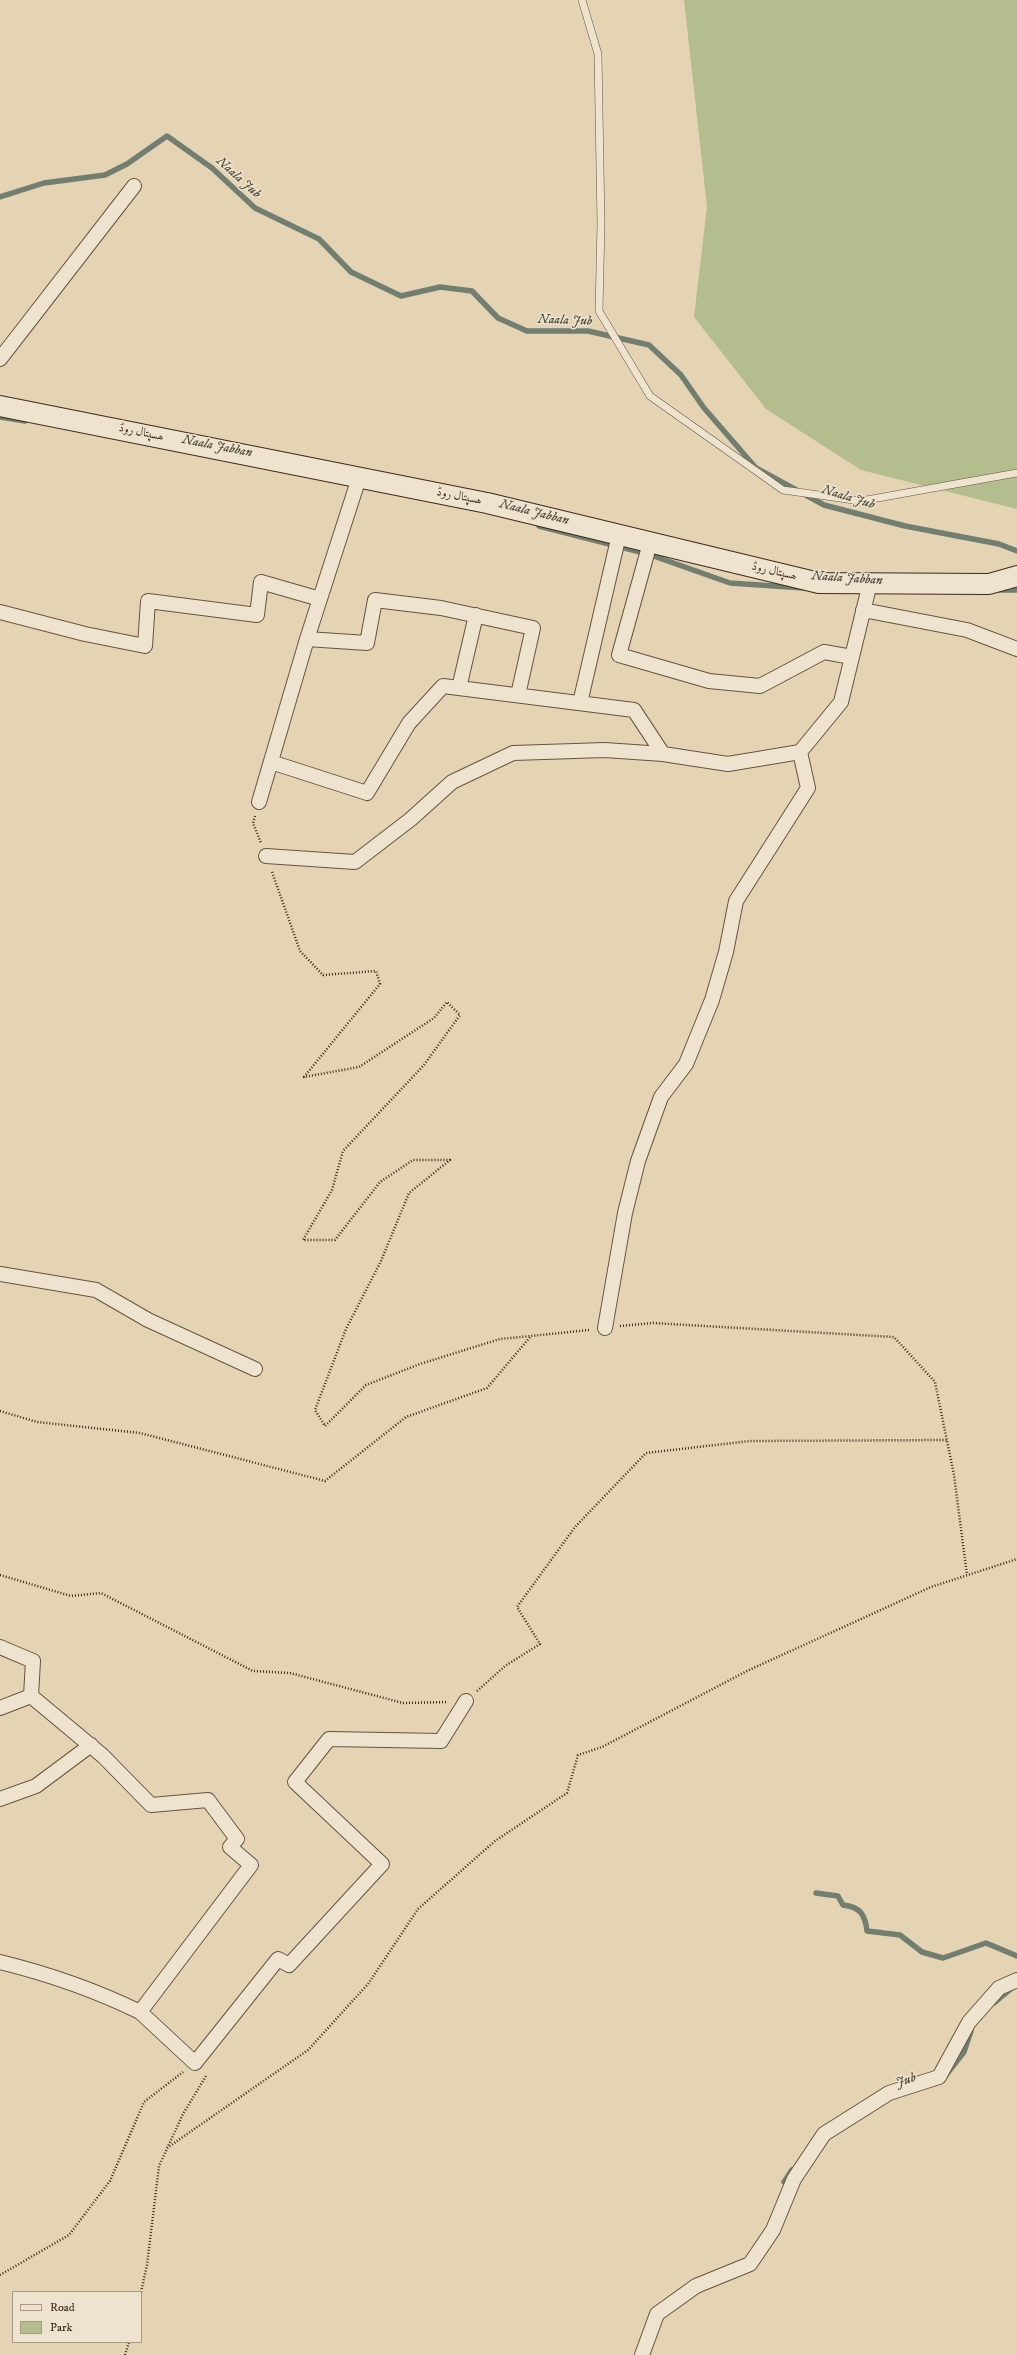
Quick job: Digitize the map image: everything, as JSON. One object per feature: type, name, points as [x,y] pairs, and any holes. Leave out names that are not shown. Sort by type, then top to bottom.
[{"type":"main road","name":"ھسپتال روڈ","points":[[0,406],[359,478],[487,502],[650,544],[819,583],[989,584],[1017,576]]},
{"type":"street","points":[[0,360],[134,186]]},
{"type":"street","points":[[259,802],[307,638],[359,478]]},
{"type":"street","points":[[580,703],[619,536]]},
{"type":"street","points":[[650,544],[618,655],[709,681],[760,686],[824,652],[852,657]]},
{"type":"street","points":[[0,612],[85,634],[145,646],[148,601],[257,615],[261,582],[320,599]]},
{"type":"street","points":[[266,856],[355,862],[411,819],[452,782],[513,753],[605,750],[663,754],[728,764],[800,752],[841,702],[870,583]]},
{"type":"street","points":[[307,638],[366,643],[375,600],[441,608],[532,628],[518,695]]},
{"type":"street","points":[[863,610],[967,630],[1017,649]]},
{"type":"street","points":[[459,688],[476,615]]},
{"type":"street","points":[[271,762],[367,794],[410,723],[443,686],[634,710],[663,754]]},
{"type":"street","points":[[605,1328],[625,1213],[638,1161],[661,1097],[686,1064],[712,1000],[726,952],[736,901],[808,788],[800,752]]},
{"type":"street","points":[[0,1274],[96,1290],[148,1320],[255,1369]]},
{"type":"street","points":[[0,1647],[32,1660],[31,1696]]},
{"type":"street","points":[[0,1708],[31,1696]]},
{"type":"street","points":[[31,1696],[91,1745],[150,1805],[208,1800],[237,1839],[230,1846],[250,1865],[140,2012]]},
{"type":"street","points":[[0,1962],[40,1972],[98,1992],[140,2012],[195,2063],[278,1959],[289,1965],[382,1864],[295,1782],[329,1739],[441,1741],[466,1701]]},
{"type":"street","points":[[0,1799],[36,1786],[91,1745]]},
{"type":"street","points":[[642,2355],[657,2314],[696,2286],[750,2264],[773,2230],[794,2179],[824,2134],[889,2093],[939,2077],[969,2022],[999,1988],[1017,1980]]},
{"type":"lane","points":[[582,0],[598,54],[601,223],[599,312],[650,396],[783,490],[861,501],[1017,473]]},
{"type":"path","points":[[259,802],[253,823],[300,951],[323,975],[376,971],[380,984],[304,1076],[359,1067],[434,1018],[447,1002],[460,1015],[424,1065],[343,1151],[332,1190],[303,1240],[335,1240],[380,1182],[413,1160],[450,1160],[409,1193],[381,1261],[346,1329],[315,1410],[325,1426],[366,1385],[420,1364],[500,1339],[653,1323],[894,1337],[935,1382],[954,1475],[968,1575]]},
{"type":"path","points":[[0,1411],[37,1422],[140,1433],[325,1481],[406,1417],[487,1388],[531,1336]]},
{"type":"path","points":[[0,1575],[71,1596],[101,1593],[253,1670],[290,1673],[403,1703],[466,1701],[505,1666],[540,1644],[517,1607],[575,1527],[646,1453],[750,1441],[947,1440]]},
{"type":"path","points":[[167,2148],[308,2050],[368,1984],[418,1909],[495,1841],[567,1793],[578,1755],[602,1747],[754,1668],[931,1587],[1017,1559]]},
{"type":"path","points":[[0,2275],[69,2235],[110,2181],[144,2102],[195,2063],[208,2072],[183,2114],[158,2166],[147,2266],[141,2291]]},
{"type":"path","points":[[125,2355],[129,2343]]},
{"type":"green space","points":[[684,0],[1017,0],[1017,509],[861,470],[766,409],[694,317],[707,207]]},
{"type":"waterway","name":"Naala Jub","points":[[0,197],[44,183],[105,175],[127,164],[167,136],[212,168],[255,208],[319,239],[351,272],[401,296],[440,287],[472,291],[498,318],[527,331],[588,331],[649,345],[681,375],[704,408],[756,468],[824,505],[905,526],[999,544],[1017,551]]},
{"type":"waterway","points":[[0,417],[25,421]]},
{"type":"waterway","name":"Naala Jabban","points":[[539,526],[648,554],[730,583],[804,588]]},
{"type":"waterway","name":"Naala Jabban","points":[[997,590],[1017,590]]},
{"type":"waterway","name":"Jub","points":[[816,1893],[838,1896],[843,1905],[849,1906],[861,1912],[865,1920],[867,1931],[900,1935],[922,1952],[943,1958],[986,1943],[1017,1956]]},
{"type":"waterway","name":"Jub","points":[[994,2003],[1012,1988]]},
{"type":"waterway","name":"Jub","points":[[946,2075],[964,2052],[971,2031]]},
{"type":"waterway","name":"Jub","points":[[784,2182],[792,2170]]}]
